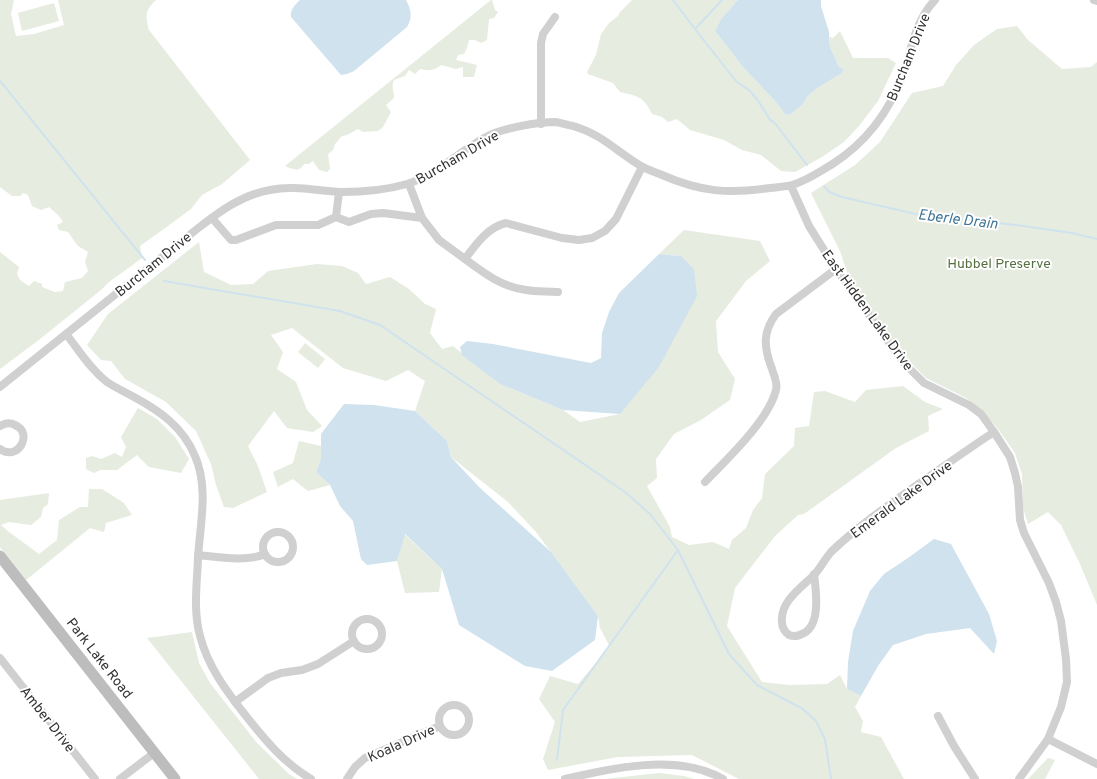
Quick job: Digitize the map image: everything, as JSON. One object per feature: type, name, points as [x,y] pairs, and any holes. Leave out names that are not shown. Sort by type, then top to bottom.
[{"type":"street","name":"Burcham Drive","points":[[0,387],[212,218],[245,197],[272,189],[312,188],[339,192],[386,190],[409,184],[430,174],[488,136],[511,128],[557,122],[580,128],[599,136],[642,167],[679,183],[709,190],[753,190],[791,186],[835,162],[856,146],[873,129],[886,110],[899,85],[918,24],[924,13],[935,0]]},
{"type":"street","points":[[542,124],[541,43],[543,34],[555,17]]},
{"type":"street","points":[[465,259],[477,243],[499,224],[506,223],[562,238],[579,240],[592,238],[605,231],[616,219],[642,167]]},
{"type":"street","points":[[409,184],[422,218],[439,240],[487,275],[506,285],[526,290],[558,292]]},
{"type":"street","name":"East Hidden Lake Drive","points":[[791,186],[809,226],[836,270],[903,362],[924,383],[969,405],[981,414],[1010,457],[1018,487],[1020,520],[1024,533],[1049,583],[1061,621],[1066,659],[1067,682],[1061,707],[1048,739],[1019,779]]},
{"type":"street","points":[[336,217],[339,192]]},
{"type":"street","points":[[212,218],[230,240],[236,240],[276,225],[318,225],[336,217],[349,222],[371,214],[383,213],[422,218]]},
{"type":"street","points":[[705,482],[736,450],[761,419],[771,402],[776,389],[775,378],[768,359],[765,344],[769,323],[776,314],[836,270]]},
{"type":"street","points":[[66,334],[87,362],[100,376],[112,385],[161,412],[175,425],[187,440],[197,461],[202,485],[196,605],[199,635],[210,665],[234,702],[276,752],[296,769],[311,779]]},
{"type":"street","points":[[0,426],[5,424],[14,424],[21,430],[24,439],[20,447],[16,450],[7,452],[0,449]]},
{"type":"street","name":"Emerald Lake Drive","points":[[814,574],[816,608],[813,622],[806,632],[795,636],[789,634],[784,630],[782,625],[781,618],[784,608],[799,588],[814,574],[831,553],[884,508],[994,432]]},
{"type":"street","points":[[198,555],[248,558],[265,554]]},
{"type":"street","name":"Park Lake Road","points":[[0,556],[175,779]]},
{"type":"street","points":[[234,702],[268,678],[281,673],[302,670],[318,664],[354,641]]},
{"type":"street","name":"Amber Drive","points":[[0,658],[95,779]]},
{"type":"street","points":[[938,716],[974,779]]},
{"type":"street","name":"Koala Drive","points":[[347,779],[355,767],[365,758],[440,726]]},
{"type":"street","points":[[1048,739],[1097,764]]},
{"type":"street","points":[[120,779],[154,752]]},
{"type":"street","points":[[565,779],[619,768],[668,765],[686,766],[699,769],[723,779]]},
{"type":"green space","points":[[0,0],[14,0],[11,14],[16,36],[34,34],[64,25],[58,0],[156,0],[148,10],[147,14],[149,30],[250,160],[222,184],[202,195],[191,209],[140,246],[142,258],[109,282],[40,339],[0,369],[0,252],[19,267],[17,274],[20,280],[29,286],[34,281],[42,284],[42,287],[55,292],[63,291],[65,282],[82,278],[88,271],[85,262],[88,252],[78,246],[68,232],[59,230],[57,225],[63,222],[49,207],[41,210],[32,206],[28,195],[23,193],[20,196],[12,196],[0,187]]},
{"type":"green space","points":[[491,0],[495,10],[498,12],[494,18],[489,19],[487,40],[481,43],[475,40],[469,40],[464,54],[458,55],[456,60],[477,65],[474,77],[463,77],[463,67],[456,69],[441,65],[431,70],[420,69],[415,74],[409,70],[405,76],[394,80],[393,82],[394,98],[386,105],[391,112],[383,127],[378,131],[363,132],[358,129],[342,136],[335,144],[333,150],[328,154],[330,169],[327,172],[319,170],[313,161],[309,164],[304,164],[300,169],[293,169],[285,166]]},
{"type":"green space","points":[[632,0],[738,0],[721,19],[715,31],[743,67],[775,101],[785,114],[790,115],[803,104],[807,97],[816,89],[842,73],[844,69],[839,67],[830,47],[830,37],[833,38],[840,31],[853,58],[888,58],[896,63],[878,101],[859,126],[844,142],[822,157],[795,172],[781,171],[761,155],[742,150],[724,140],[690,130],[677,119],[668,122],[662,117],[652,114],[640,98],[620,92],[613,83],[588,74],[587,72],[596,55],[601,34],[609,23],[618,16]]},
{"type":"green space","points":[[54,3],[59,21],[22,31],[18,13]]},
{"type":"green space","name":"Hubbel Preserve","points":[[1017,26],[1028,40],[1062,69],[1091,67],[1097,62],[1097,605],[1080,564],[1061,525],[1048,512],[1028,524],[1023,508],[1022,474],[1015,453],[998,429],[982,411],[966,398],[926,378],[904,356],[850,281],[840,251],[811,193],[855,165],[880,142],[912,93],[943,86],[956,65],[974,45],[997,29]]},
{"type":"green space","points":[[684,230],[760,241],[770,261],[746,281],[716,321],[718,352],[735,379],[730,400],[701,420],[674,434],[656,459],[657,478],[647,486],[670,527],[672,537],[689,545],[713,542],[729,549],[732,540],[746,528],[753,510],[762,498],[765,474],[794,446],[795,428],[809,426],[814,392],[825,391],[855,402],[866,390],[903,386],[925,402],[943,409],[928,416],[929,431],[896,448],[804,514],[798,515],[775,536],[735,588],[727,626],[762,682],[790,685],[827,684],[840,675],[847,689],[861,696],[855,707],[863,721],[861,732],[881,737],[904,779],[739,779],[692,755],[618,757],[548,770],[543,759],[555,722],[539,699],[550,676],[578,684],[610,647],[600,628],[598,616],[536,532],[508,502],[451,457],[447,441],[415,411],[425,381],[408,370],[386,381],[343,368],[292,328],[271,335],[283,352],[277,369],[296,382],[307,410],[322,426],[313,432],[287,428],[274,411],[248,446],[258,466],[267,492],[233,508],[224,507],[216,485],[211,464],[196,431],[166,402],[125,379],[111,361],[101,360],[87,345],[108,314],[199,242],[204,272],[231,285],[253,284],[268,271],[317,264],[342,266],[358,273],[366,284],[390,277],[409,289],[425,304],[436,309],[430,333],[442,349],[453,346],[500,384],[563,410],[580,422],[620,414],[681,256],[659,254]]},
{"type":"green space","points":[[305,343],[325,359],[318,368],[298,352]]},
{"type":"green space","points":[[138,408],[157,419],[175,437],[189,459],[181,473],[149,467],[137,455],[117,470],[100,470],[94,473],[86,469],[86,458],[92,456],[101,459],[115,453],[122,457],[126,447],[121,437]]},
{"type":"green space","points":[[299,441],[321,446],[321,459],[316,472],[330,485],[308,491],[293,479],[278,487],[273,472],[293,463]]},
{"type":"green space","points":[[89,489],[102,489],[124,503],[132,515],[106,523],[104,532],[90,528],[26,580],[0,547],[0,500],[49,493],[48,504],[43,508],[41,517],[31,525],[9,522],[1,525],[39,554],[57,540],[59,520],[80,507],[88,507]]},
{"type":"green space","points":[[404,534],[442,569],[439,592],[405,593],[397,561]]},
{"type":"green space","points":[[192,632],[199,663],[210,683],[257,743],[289,774],[297,779],[259,779],[147,638]]},
{"type":"green space","points":[[1048,758],[1055,760],[1045,779],[1028,779]]},
{"type":"green space","points":[[659,773],[684,776],[694,779],[605,779]]},
{"type":"water","points":[[300,0],[406,0],[411,17],[407,27],[354,71],[341,75],[291,17],[292,9]]},
{"type":"water","points":[[738,0],[821,0],[821,6],[829,32],[830,47],[839,67],[844,69],[842,73],[816,89],[807,97],[803,104],[790,115],[785,114],[775,101],[743,67],[715,31],[721,19]]},
{"type":"water","points":[[659,254],[681,256],[694,269],[697,296],[659,367],[620,414],[563,410],[500,384],[462,355],[460,347],[467,341],[493,344],[591,363],[601,358],[602,333],[609,312],[619,293]]},
{"type":"water","points":[[344,404],[374,405],[415,411],[447,441],[451,457],[480,488],[551,552],[598,616],[595,640],[552,671],[525,666],[459,625],[442,569],[405,534],[397,561],[367,565],[361,559],[353,521],[340,506],[330,485],[316,472],[321,459],[321,434]]},
{"type":"water","points":[[934,539],[951,544],[989,614],[997,641],[994,654],[970,628],[926,634],[893,645],[878,666],[861,696],[847,689],[848,662],[853,631],[870,591],[884,574]]},
{"type":"waterway","points":[[673,0],[695,29]]},
{"type":"waterway","name":"Eberle Drain","points":[[722,0],[695,29],[735,80],[753,94],[770,120],[774,122],[807,165]]},
{"type":"waterway","points":[[0,81],[145,260]]},
{"type":"waterway","name":"Eberle Drain","points":[[824,186],[829,192],[842,197],[920,215],[1016,225],[1072,233],[1097,239]]},
{"type":"waterway","points":[[164,281],[340,311],[380,325],[625,492],[650,514],[678,550],[729,654],[757,685],[803,709],[816,721],[825,739],[831,779]]},
{"type":"waterway","points":[[557,760],[563,710],[678,550]]}]
